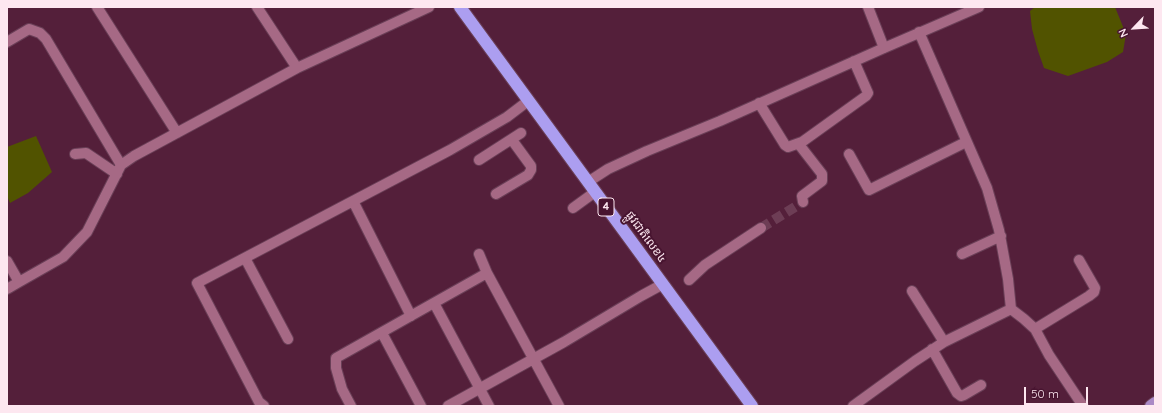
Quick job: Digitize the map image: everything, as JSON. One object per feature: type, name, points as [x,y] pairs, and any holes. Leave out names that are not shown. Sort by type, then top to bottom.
[{"type":"highway","name":"ផ្លូវជាតិលេខ៤","points":[[460,7],[752,406]]},
{"type":"main road","points":[[1151,406],[1155,403]]},
{"type":"street","points":[[97,7],[177,133]]},
{"type":"street","points":[[257,7],[297,68]]},
{"type":"street","points":[[7,290],[18,282],[63,257],[87,232],[119,170],[134,156],[297,68],[429,7]]},
{"type":"street","points":[[868,7],[884,48]]},
{"type":"street","points":[[588,182],[608,169],[647,151],[759,104],[978,7]]},
{"type":"street","points":[[7,42],[29,29],[40,33],[46,39],[119,170]]},
{"type":"street","points":[[920,32],[987,188],[1000,236],[1008,279],[1011,308],[1035,329],[1083,406]]},
{"type":"street","points":[[759,104],[785,145],[788,147],[802,142],[866,96],[868,93],[854,61]]},
{"type":"street","points":[[262,405],[259,402],[197,283],[482,132],[507,117],[528,101]]},
{"type":"street","points":[[478,160],[521,133]]},
{"type":"street","points":[[496,194],[528,175],[531,170],[531,166],[512,140]]},
{"type":"street","points":[[802,142],[800,145],[801,147],[822,174],[822,181],[802,196],[804,202]]},
{"type":"street","points":[[849,154],[869,190],[966,142]]},
{"type":"street","points":[[75,154],[86,153],[119,170]]},
{"type":"street","points":[[574,208],[595,192]]},
{"type":"street","points":[[353,201],[411,316]]},
{"type":"street","points":[[689,280],[705,265],[761,228]]},
{"type":"street","points":[[962,254],[1000,236]]},
{"type":"street","points":[[479,254],[559,406]]},
{"type":"street","points":[[245,258],[288,339]]},
{"type":"street","points":[[1035,329],[1094,292],[1095,288],[1079,260]]},
{"type":"street","points":[[7,261],[18,282]]},
{"type":"street","points":[[351,406],[342,389],[336,368],[336,358],[488,273]]},
{"type":"street","points":[[448,406],[564,342],[663,284]]},
{"type":"street","points":[[912,291],[944,342]]},
{"type":"street","points":[[434,303],[489,406]]},
{"type":"street","points":[[853,406],[932,349],[1011,308]]},
{"type":"street","points":[[382,333],[421,406]]},
{"type":"street","points":[[932,349],[957,393],[961,396],[981,385]]},
{"type":"shaded area","points":[[1035,7],[1115,7],[1126,34],[1123,52],[1107,62],[1068,76],[1044,68],[1032,29],[1030,11]]},
{"type":"shaded area","points":[[36,136],[52,172],[28,193],[10,203],[7,196],[7,147]]},
{"type":"tunnel","points":[[761,228],[803,202]]}]
